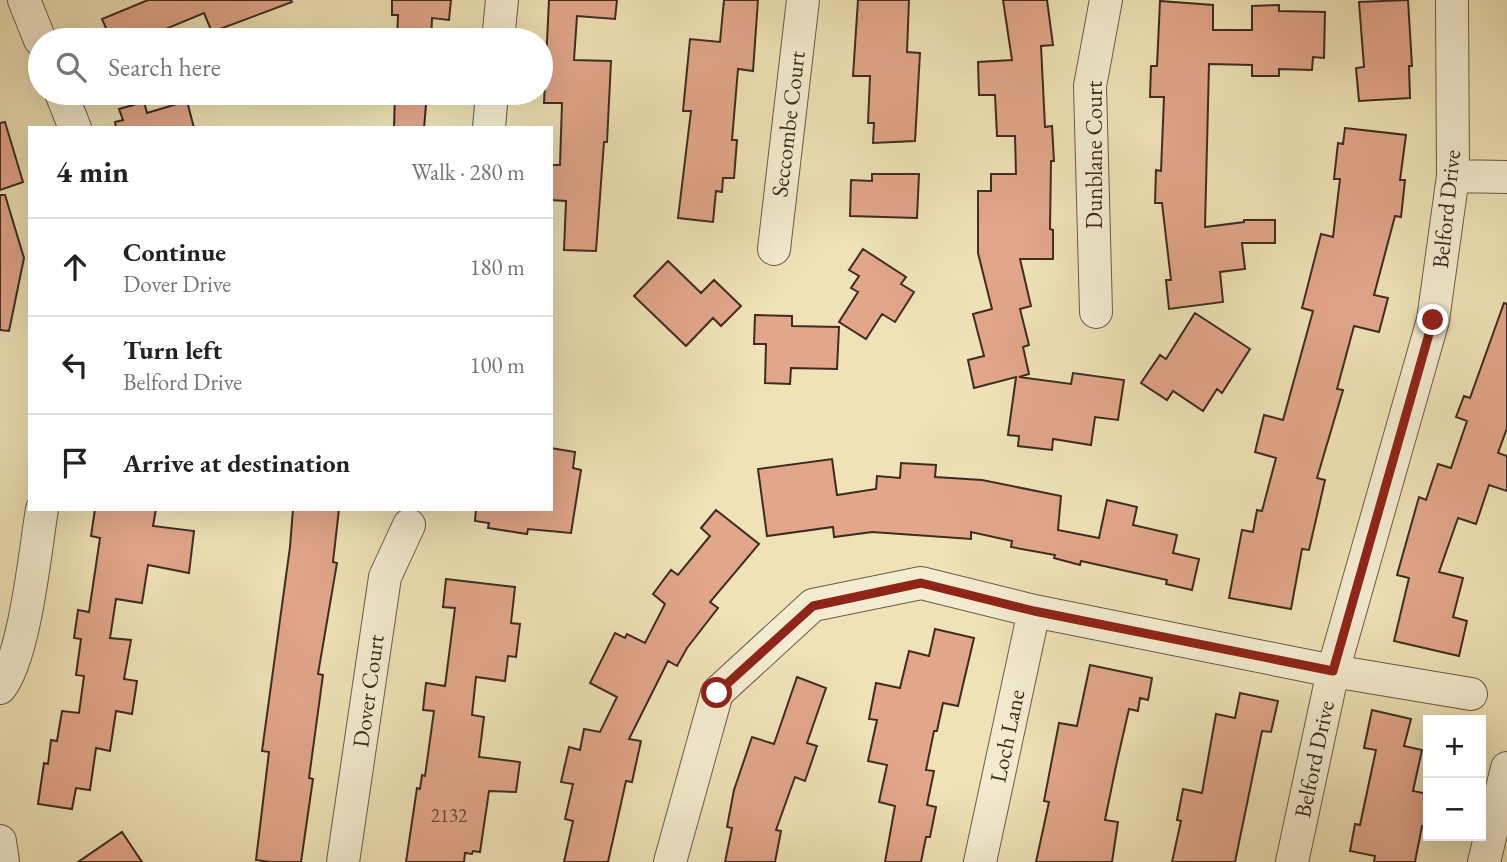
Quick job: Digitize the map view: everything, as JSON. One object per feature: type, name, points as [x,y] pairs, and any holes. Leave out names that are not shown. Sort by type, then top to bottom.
[{"type":"street","points":[[0,7],[22,0],[35,28]]},
{"type":"street","points":[[499,28],[502,0]]},
{"type":"street","name":"Seccombe Court","points":[[774,249],[803,0]]},
{"type":"street","name":"Dunblane Court","points":[[1096,312],[1090,86],[1105,0]]},
{"type":"street","name":"Belford Drive","points":[[1292,862],[1333,671],[1433,320],[1453,176],[1452,0]]},
{"type":"street","points":[[66,105],[74,126]]},
{"type":"street","points":[[489,126],[491,105]]},
{"type":"street","points":[[1453,176],[1507,177]]},
{"type":"street","points":[[0,688],[8,679],[21,637],[42,511]]},
{"type":"street","name":"Dover Court","points":[[343,862],[385,577],[409,526]]},
{"type":"street","points":[[670,862],[717,693],[813,606],[921,583],[1034,611],[1333,671],[1471,694]]},
{"type":"street","name":"Loch Lane","points":[[980,862],[1034,611]]},
{"type":"street","points":[[1484,862],[1507,768]]},
{"type":"street","points":[[0,841],[4,862]]},
{"type":"building","points":[[148,0],[292,2],[223,28],[210,28],[204,13],[168,28],[106,28],[102,19]]},
{"type":"building","points":[[392,0],[451,0],[449,20],[432,18],[432,28],[397,28],[398,15],[392,15]]},
{"type":"building","points":[[549,0],[617,0],[615,19],[577,16],[574,60],[611,61],[607,142],[604,142],[596,251],[564,250],[566,201],[553,200],[553,165],[560,165],[562,103],[553,103],[553,28],[548,28]]},
{"type":"building","points":[[724,0],[758,0],[753,71],[738,69],[732,140],[737,140],[734,178],[723,178],[722,192],[716,191],[713,222],[678,218],[691,111],[683,111],[690,39],[720,42]]},
{"type":"building","points":[[858,0],[909,0],[907,52],[920,53],[915,141],[873,143],[874,123],[868,123],[870,76],[853,76]]},
{"type":"building","points":[[1003,0],[1047,0],[1053,45],[1041,46],[1045,127],[1052,126],[1054,161],[1051,161],[1050,229],[1053,230],[1053,259],[1020,259],[1031,306],[1020,309],[1029,345],[1023,347],[1029,374],[1019,377],[1071,384],[1073,373],[1124,380],[1118,420],[1095,417],[1091,445],[1053,439],[1052,450],[1018,446],[1019,436],[1008,435],[1016,377],[974,388],[968,360],[984,356],[973,314],[992,309],[978,253],[978,191],[991,191],[991,174],[1016,174],[1015,136],[997,136],[995,95],[979,95],[978,62],[1012,60]]},
{"type":"building","points":[[1408,0],[1412,66],[1409,66],[1410,98],[1359,101],[1356,68],[1364,67],[1359,2]]},
{"type":"building","points":[[1160,1],[1213,5],[1213,30],[1252,30],[1252,6],[1279,5],[1279,11],[1325,12],[1324,58],[1313,57],[1312,70],[1279,69],[1279,76],[1252,76],[1252,65],[1209,64],[1205,227],[1244,220],[1275,220],[1275,243],[1242,243],[1245,269],[1220,272],[1223,302],[1169,309],[1166,280],[1171,280],[1162,203],[1155,203],[1156,170],[1161,171],[1164,97],[1150,97],[1151,66],[1157,66]]},
{"type":"building","points":[[145,105],[147,113],[174,105],[188,105],[193,126],[116,126],[115,122],[123,120],[119,109]]},
{"type":"building","points":[[395,105],[426,105],[424,126],[394,126]]},
{"type":"building","points":[[5,122],[23,182],[0,190],[0,123]]},
{"type":"building","points":[[1345,128],[1406,135],[1400,180],[1405,180],[1401,217],[1395,216],[1374,295],[1388,298],[1379,332],[1354,326],[1337,389],[1343,390],[1317,478],[1325,480],[1309,550],[1302,549],[1291,609],[1229,598],[1242,530],[1253,532],[1257,510],[1262,511],[1276,458],[1255,452],[1264,415],[1283,420],[1313,311],[1302,308],[1321,234],[1333,237],[1340,179],[1334,179],[1338,143],[1343,144]]},
{"type":"building","points":[[872,174],[919,174],[917,218],[850,216],[851,180],[872,181]]},
{"type":"building","points":[[0,195],[5,195],[24,258],[9,331],[0,330]]},
{"type":"building","points":[[863,249],[906,277],[901,284],[914,292],[895,322],[882,314],[866,339],[839,322],[858,292],[851,288],[859,276],[849,270]]},
{"type":"building","points":[[668,261],[701,293],[714,280],[741,306],[721,326],[713,318],[686,346],[634,296]]},
{"type":"building","points":[[1504,303],[1507,304],[1507,428],[1498,453],[1507,456],[1507,491],[1489,485],[1476,524],[1458,518],[1439,572],[1463,578],[1453,617],[1467,621],[1459,656],[1394,641],[1409,578],[1397,575],[1419,497],[1426,500],[1438,464],[1451,468],[1467,421],[1456,417],[1464,396],[1470,398]]},
{"type":"building","points":[[1195,313],[1250,349],[1222,393],[1217,389],[1203,411],[1173,391],[1167,400],[1141,383],[1160,355],[1166,359]]},
{"type":"building","points":[[755,315],[792,316],[792,326],[839,327],[837,369],[791,368],[790,384],[765,383],[766,344],[754,344]]},
{"type":"building","points":[[553,448],[575,452],[573,468],[581,470],[571,533],[528,529],[527,534],[488,528],[489,523],[475,521],[476,511],[553,511]]},
{"type":"building","points":[[832,459],[837,495],[876,489],[877,476],[900,478],[901,463],[936,465],[935,477],[982,480],[1061,496],[1058,530],[1099,538],[1107,500],[1137,507],[1133,525],[1177,535],[1173,553],[1199,559],[1192,590],[1166,584],[1167,580],[1081,561],[1080,565],[1054,558],[1055,555],[1011,547],[1012,541],[971,532],[971,539],[872,532],[834,537],[833,527],[767,536],[758,469]]},
{"type":"building","points":[[716,510],[759,544],[710,602],[718,608],[687,648],[677,666],[668,661],[629,739],[641,741],[632,782],[626,781],[608,862],[564,862],[573,821],[565,819],[573,784],[561,782],[569,747],[580,750],[584,729],[600,732],[617,697],[590,683],[615,633],[625,638],[627,634],[645,643],[665,604],[653,594],[671,570],[678,575],[710,536],[701,528]]},
{"type":"building","points":[[95,511],[156,511],[153,526],[194,531],[189,573],[148,565],[142,603],[116,599],[110,638],[131,640],[124,679],[137,681],[132,714],[116,711],[110,751],[96,748],[90,790],[76,788],[72,809],[38,804],[44,763],[48,764],[51,740],[57,741],[62,711],[79,713],[84,676],[76,675],[81,639],[74,638],[78,610],[89,612],[100,538],[91,536]]},
{"type":"building","points":[[293,511],[339,511],[333,562],[337,563],[318,674],[323,675],[309,778],[313,779],[301,862],[270,862],[256,860],[269,752],[262,751]]},
{"type":"building","points":[[446,579],[515,587],[511,623],[520,624],[516,657],[508,656],[505,681],[476,677],[472,715],[484,717],[479,757],[520,762],[516,792],[489,791],[480,852],[465,853],[464,862],[406,862],[417,788],[420,789],[422,775],[425,776],[434,711],[423,710],[426,683],[445,686],[455,608],[443,607]]},
{"type":"building","points":[[935,629],[974,638],[958,706],[943,703],[937,731],[934,731],[926,770],[934,771],[927,805],[936,807],[930,837],[926,837],[921,862],[885,862],[895,806],[879,802],[887,765],[868,761],[877,720],[869,719],[876,683],[900,688],[909,651],[929,656]]},
{"type":"building","points":[[1090,665],[1152,678],[1148,700],[1140,698],[1138,711],[1129,709],[1116,766],[1105,820],[1118,822],[1112,862],[1036,862],[1049,802],[1044,801],[1059,723],[1077,726]]},
{"type":"building","points":[[797,677],[826,688],[807,743],[817,746],[805,781],[795,777],[776,830],[781,831],[775,862],[725,862],[732,828],[727,827],[734,790],[752,737],[774,744]]},
{"type":"building","points":[[1240,693],[1278,701],[1271,732],[1262,731],[1235,862],[1172,862],[1181,821],[1177,820],[1183,789],[1202,793],[1216,714],[1235,718]]},
{"type":"building","points":[[1372,710],[1411,719],[1404,746],[1422,750],[1413,791],[1423,793],[1423,826],[1415,862],[1374,862],[1375,856],[1350,851],[1355,824],[1360,825],[1376,750],[1364,748]]},
{"type":"building","points":[[122,832],[142,862],[78,862]]},
{"type":"route","points":[[717,693],[813,606],[921,583],[1034,611],[1333,671],[1433,320]]}]
